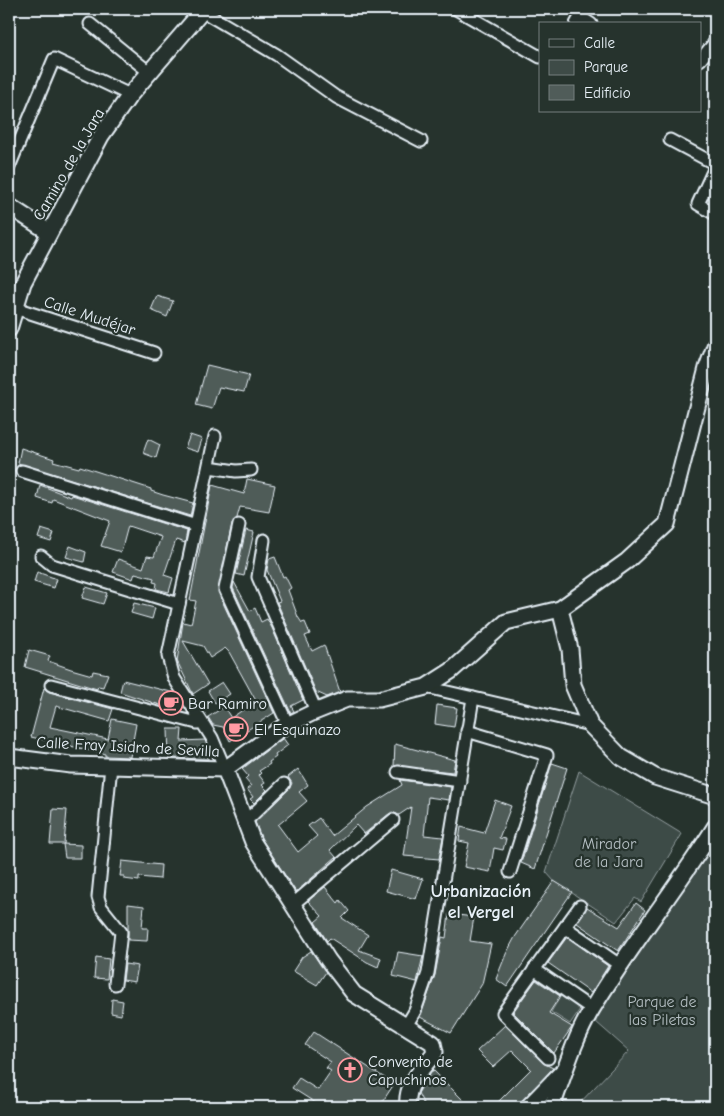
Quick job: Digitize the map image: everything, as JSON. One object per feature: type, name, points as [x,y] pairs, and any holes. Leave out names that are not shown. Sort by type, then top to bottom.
[{"type":"street","points":[[456,9],[539,56]]},
{"type":"street","points":[[203,10],[277,55],[336,97],[421,141]]},
{"type":"street","name":"Camino de la Jara","points":[[9,327],[23,283],[48,232],[101,136],[130,96],[203,10]]},
{"type":"street","points":[[577,22],[580,17],[588,22]]},
{"type":"street","points":[[90,24],[150,72]]},
{"type":"street","points":[[702,58],[715,42]]},
{"type":"street","points":[[9,167],[54,59],[130,96]]},
{"type":"street","points":[[670,140],[715,166],[698,204],[715,214]]},
{"type":"street","points":[[9,206],[48,232]]},
{"type":"street","name":"Calle Mudéjar","points":[[15,308],[154,353]]},
{"type":"street","points":[[715,346],[707,368],[667,524],[627,561],[560,608],[570,649],[573,685],[590,725],[621,757],[655,777],[715,796]]},
{"type":"street","points":[[215,436],[168,656],[174,678],[212,738],[253,842],[328,960],[354,994],[433,1043],[435,1052],[411,1083],[407,1103]]},
{"type":"street","points":[[209,466],[236,471],[251,470]]},
{"type":"street","points":[[22,471],[196,526]]},
{"type":"street","points":[[239,525],[225,589],[288,725]]},
{"type":"street","points":[[264,540],[258,577],[316,711]]},
{"type":"street","points":[[41,556],[52,565],[179,604]]},
{"type":"street","name":"Calle Fray Isidro de Sevilla","points":[[9,757],[72,765],[225,769],[288,725],[316,711],[348,699],[379,700],[426,687],[451,671],[506,622],[560,608]]},
{"type":"street","points":[[51,685],[197,723],[201,721]]},
{"type":"street","points":[[426,687],[590,725]]},
{"type":"street","points":[[406,1026],[415,1010],[428,973],[473,698]]},
{"type":"street","points":[[467,731],[547,755],[510,872]]},
{"type":"street","points":[[111,766],[98,897],[101,907],[121,932],[115,984]]},
{"type":"street","points":[[398,772],[460,780]]},
{"type":"street","points":[[245,822],[284,784]]},
{"type":"street","points":[[292,905],[392,820]]},
{"type":"street","points":[[552,1107],[574,1046],[592,1009],[715,827]]},
{"type":"street","points":[[548,1058],[503,1013],[580,906]]},
{"type":"street","points":[[565,927],[622,966]]},
{"type":"street","points":[[534,969],[592,1009]]},
{"type":"street","points":[[536,1105],[567,1067]]},
{"type":"green space","name":"Mirador de la Jara","points":[[579,771],[682,834],[641,902],[635,898],[616,922],[554,881],[546,872]]},
{"type":"green space","name":"Parque de las Piletas","points":[[715,844],[715,1107],[576,1107],[629,1051],[596,1022],[595,1017],[675,897]]},
{"type":"green space","points":[[562,994],[582,1006],[570,1024],[551,1012]]},
{"type":"building","points":[[157,296],[173,301],[167,317],[151,310]]},
{"type":"building","points":[[207,365],[249,375],[244,392],[219,387],[212,409],[196,405]]},
{"type":"building","points":[[190,435],[202,439],[198,452],[185,448]]},
{"type":"building","points":[[148,439],[160,445],[156,458],[143,453]]},
{"type":"building","points":[[21,448],[54,459],[53,461],[79,468],[80,466],[151,489],[151,491],[163,495],[193,503],[190,516],[18,463]]},
{"type":"building","points":[[247,479],[275,485],[269,512],[240,507],[237,518],[232,523],[218,592],[274,713],[230,741],[223,727],[213,725],[208,717],[224,707],[231,718],[256,701],[229,652],[225,648],[210,658],[203,646],[183,641],[208,684],[193,694],[177,661],[183,622],[191,624],[196,601],[190,600],[212,485],[244,494]]},
{"type":"building","points":[[40,485],[71,497],[72,495],[187,531],[185,543],[176,540],[164,575],[173,578],[169,592],[156,589],[157,583],[153,582],[154,578],[135,573],[133,579],[113,572],[118,559],[143,568],[147,556],[154,557],[161,537],[128,526],[121,552],[101,546],[110,521],[53,499],[52,503],[37,498]]},
{"type":"building","points":[[41,529],[54,533],[51,542],[38,538]]},
{"type":"building","points":[[246,530],[254,532],[244,576],[236,574]]},
{"type":"building","points":[[70,546],[86,552],[84,562],[66,557]]},
{"type":"building","points":[[275,557],[283,577],[285,576],[291,588],[288,590],[298,617],[302,623],[305,622],[310,634],[305,636],[312,651],[324,645],[340,692],[327,697],[316,692],[277,602],[280,601],[267,570],[269,559]]},
{"type":"building","points":[[37,572],[57,579],[54,588],[34,582]]},
{"type":"building","points":[[234,582],[250,611],[255,608],[261,622],[267,619],[272,628],[303,700],[291,706],[294,711],[291,713],[233,588]]},
{"type":"building","points":[[86,587],[107,593],[103,604],[82,598]]},
{"type":"building","points":[[134,603],[155,608],[152,619],[131,613]]},
{"type":"building","points":[[29,650],[50,656],[48,661],[71,669],[92,675],[93,671],[108,674],[103,687],[98,686],[97,689],[25,667]]},
{"type":"building","points":[[123,680],[175,693],[181,703],[179,711],[120,692]]},
{"type":"building","points":[[222,682],[230,694],[215,703],[208,691]]},
{"type":"building","points":[[44,688],[49,692],[113,709],[109,721],[56,706],[50,727],[108,739],[112,719],[136,724],[130,757],[105,756],[105,754],[31,737]]},
{"type":"building","points":[[437,705],[457,708],[454,727],[435,724]]},
{"type":"building","points":[[168,729],[182,729],[181,741],[205,740],[209,750],[208,759],[169,758]]},
{"type":"building","points":[[283,738],[288,745],[275,755],[276,757],[269,762],[270,764],[259,771],[261,773],[259,775],[265,783],[262,785],[267,790],[254,803],[250,799],[253,797],[247,789],[251,786],[245,779],[248,776],[242,769]]},
{"type":"building","points":[[395,744],[455,760],[453,772],[394,766]]},
{"type":"building","points":[[552,763],[567,768],[535,869],[521,863]]},
{"type":"building","points":[[298,769],[308,785],[299,792],[307,801],[278,825],[298,852],[317,836],[308,826],[319,818],[332,836],[367,807],[402,785],[400,780],[451,787],[449,800],[428,797],[424,835],[443,837],[439,859],[404,856],[411,807],[399,815],[392,812],[364,834],[356,825],[330,850],[336,857],[296,892],[261,838],[255,822],[289,789],[292,783],[288,777]]},
{"type":"building","points":[[495,800],[511,806],[499,838],[506,839],[503,850],[494,848],[490,872],[464,867],[469,843],[459,841],[461,827],[484,833]]},
{"type":"building","points":[[53,809],[67,810],[64,844],[50,844]]},
{"type":"building","points":[[63,844],[81,845],[81,858],[65,858]]},
{"type":"building","points":[[122,861],[161,865],[160,879],[139,877],[139,881],[124,879],[124,876],[120,876]]},
{"type":"building","points":[[391,870],[423,879],[416,899],[386,891]]},
{"type":"building","points":[[554,881],[572,892],[507,987],[496,979],[506,954],[515,937]]},
{"type":"building","points":[[325,887],[338,903],[340,900],[349,911],[342,918],[368,935],[359,950],[381,958],[378,967],[330,938],[327,941],[315,922],[322,916],[308,901]]},
{"type":"building","points":[[636,903],[645,910],[618,951],[577,923],[587,907],[619,927]]},
{"type":"building","points":[[128,904],[144,906],[142,928],[148,928],[147,941],[128,940]]},
{"type":"building","points":[[449,914],[474,917],[470,941],[491,944],[482,984],[451,1033],[420,1017],[435,975],[442,937],[446,938]]},
{"type":"building","points":[[567,937],[608,966],[591,993],[548,963]]},
{"type":"building","points":[[311,951],[326,972],[317,985],[293,971],[302,957]]},
{"type":"building","points":[[398,952],[423,956],[417,982],[393,976]]},
{"type":"building","points":[[96,957],[109,959],[107,979],[94,978]]},
{"type":"building","points":[[125,964],[138,966],[135,982],[123,980]]},
{"type":"building","points":[[536,980],[560,996],[549,1013],[572,1027],[554,1053],[513,1012]]},
{"type":"building","points":[[112,999],[123,1001],[121,1015],[111,1013]]},
{"type":"building","points":[[505,1025],[543,1063],[553,1068],[517,1107],[493,1107],[531,1069],[512,1050],[493,1067],[477,1051]]},
{"type":"building","name":"Convento de Capuchinos","points":[[314,1032],[394,1084],[379,1107],[322,1107],[292,1088],[299,1078],[318,1090],[331,1071],[326,1068],[331,1062],[305,1045]]},
{"type":"building","points":[[433,1070],[470,1107],[425,1107],[418,1093]]},
{"type":"place","name":"Bar Ramiro","points":[[171,703]]},
{"type":"place","name":"El Esquinazo","points":[[236,729]]},
{"type":"place","name":"Convento de Capuchinos","points":[[350,1070]]},
{"type":"district","name":"Urbanización el Vergel","points":[[481,901]]}]
